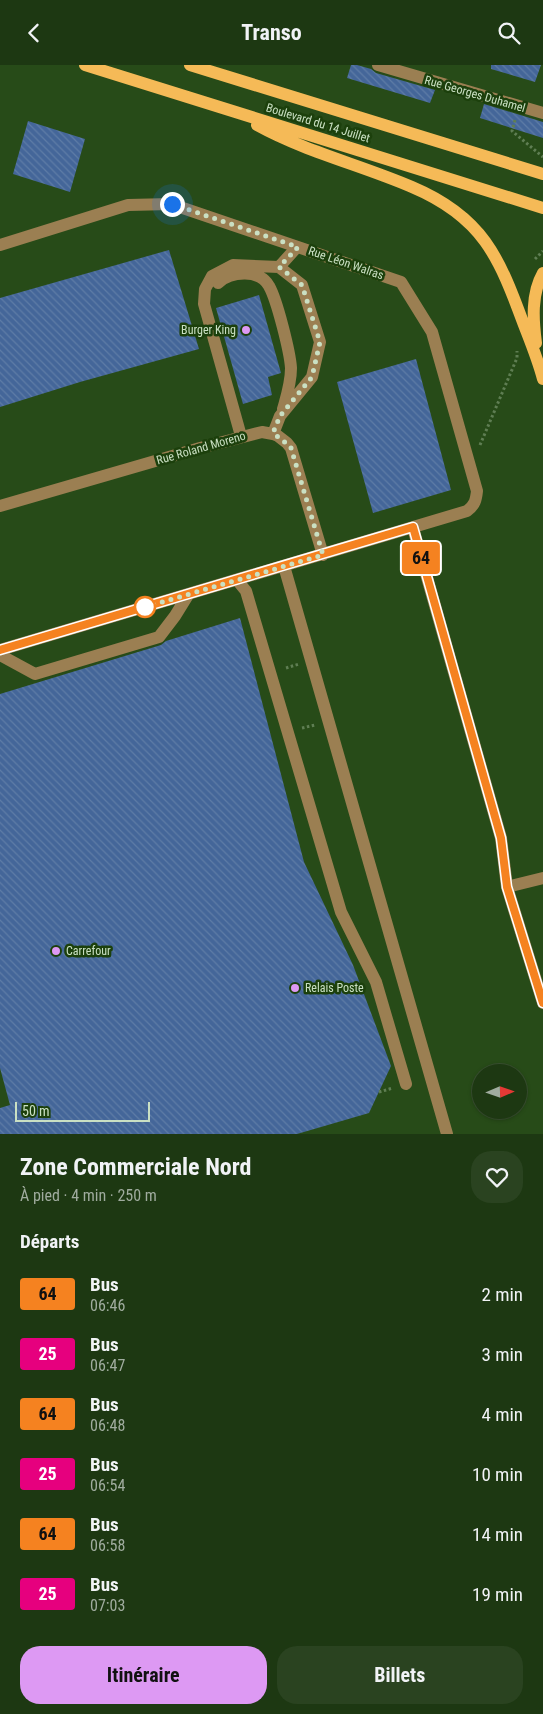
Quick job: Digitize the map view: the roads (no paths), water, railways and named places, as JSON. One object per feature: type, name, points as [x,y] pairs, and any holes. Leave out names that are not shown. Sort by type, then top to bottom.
[{"type":"main road","name":"Boulevard du 14 Juillet","points":[[85,65],[543,208]]},
{"type":"main road","name":"Boulevard du 14 Juillet","points":[[190,65],[543,174]]},
{"type":"main road","points":[[233,111],[282,137],[327,156],[412,187],[444,203],[468,221],[486,240],[511,288],[537,357],[543,379]]},
{"type":"main road","points":[[537,357],[534,304],[538,281],[543,273]]},
{"type":"street","points":[[216,65],[227,76]]},
{"type":"street","name":"Rue Georges Duhamel","points":[[378,65],[543,113]]},
{"type":"street","name":"Rue Léon Walras","points":[[0,245],[128,205],[172,204],[401,282],[432,332],[477,491],[473,507],[467,511],[413,527]]},
{"type":"street","points":[[279,267],[298,247]]},
{"type":"street","points":[[241,436],[204,304],[205,289],[212,277],[233,265],[279,267],[302,285],[320,342],[312,377],[280,416]]},
{"type":"street","points":[[226,378],[226,361],[209,307],[210,292],[220,281],[232,275],[246,273],[259,277],[269,284],[274,299],[291,367],[290,385],[273,433],[291,448],[323,555]]},
{"type":"street","name":"Rue Roland Moreno","points":[[0,506],[241,436],[262,432],[273,433]]},
{"type":"street","points":[[0,650],[413,527],[501,838],[507,887],[543,1003]]},
{"type":"street","points":[[284,566],[447,1134]]},
{"type":"street","points":[[237,580],[246,591],[341,913],[376,982],[406,1084]]},
{"type":"street","points":[[0,655],[35,674],[160,637],[188,595]]},
{"type":"street","points":[[507,887],[543,878]]},
{"type":"place","name":"Burger King","points":[[246,330]]},
{"type":"place","name":"Carrefour","points":[[56,951]]},
{"type":"place","name":"Relais Poste","points":[[295,988]]}]
